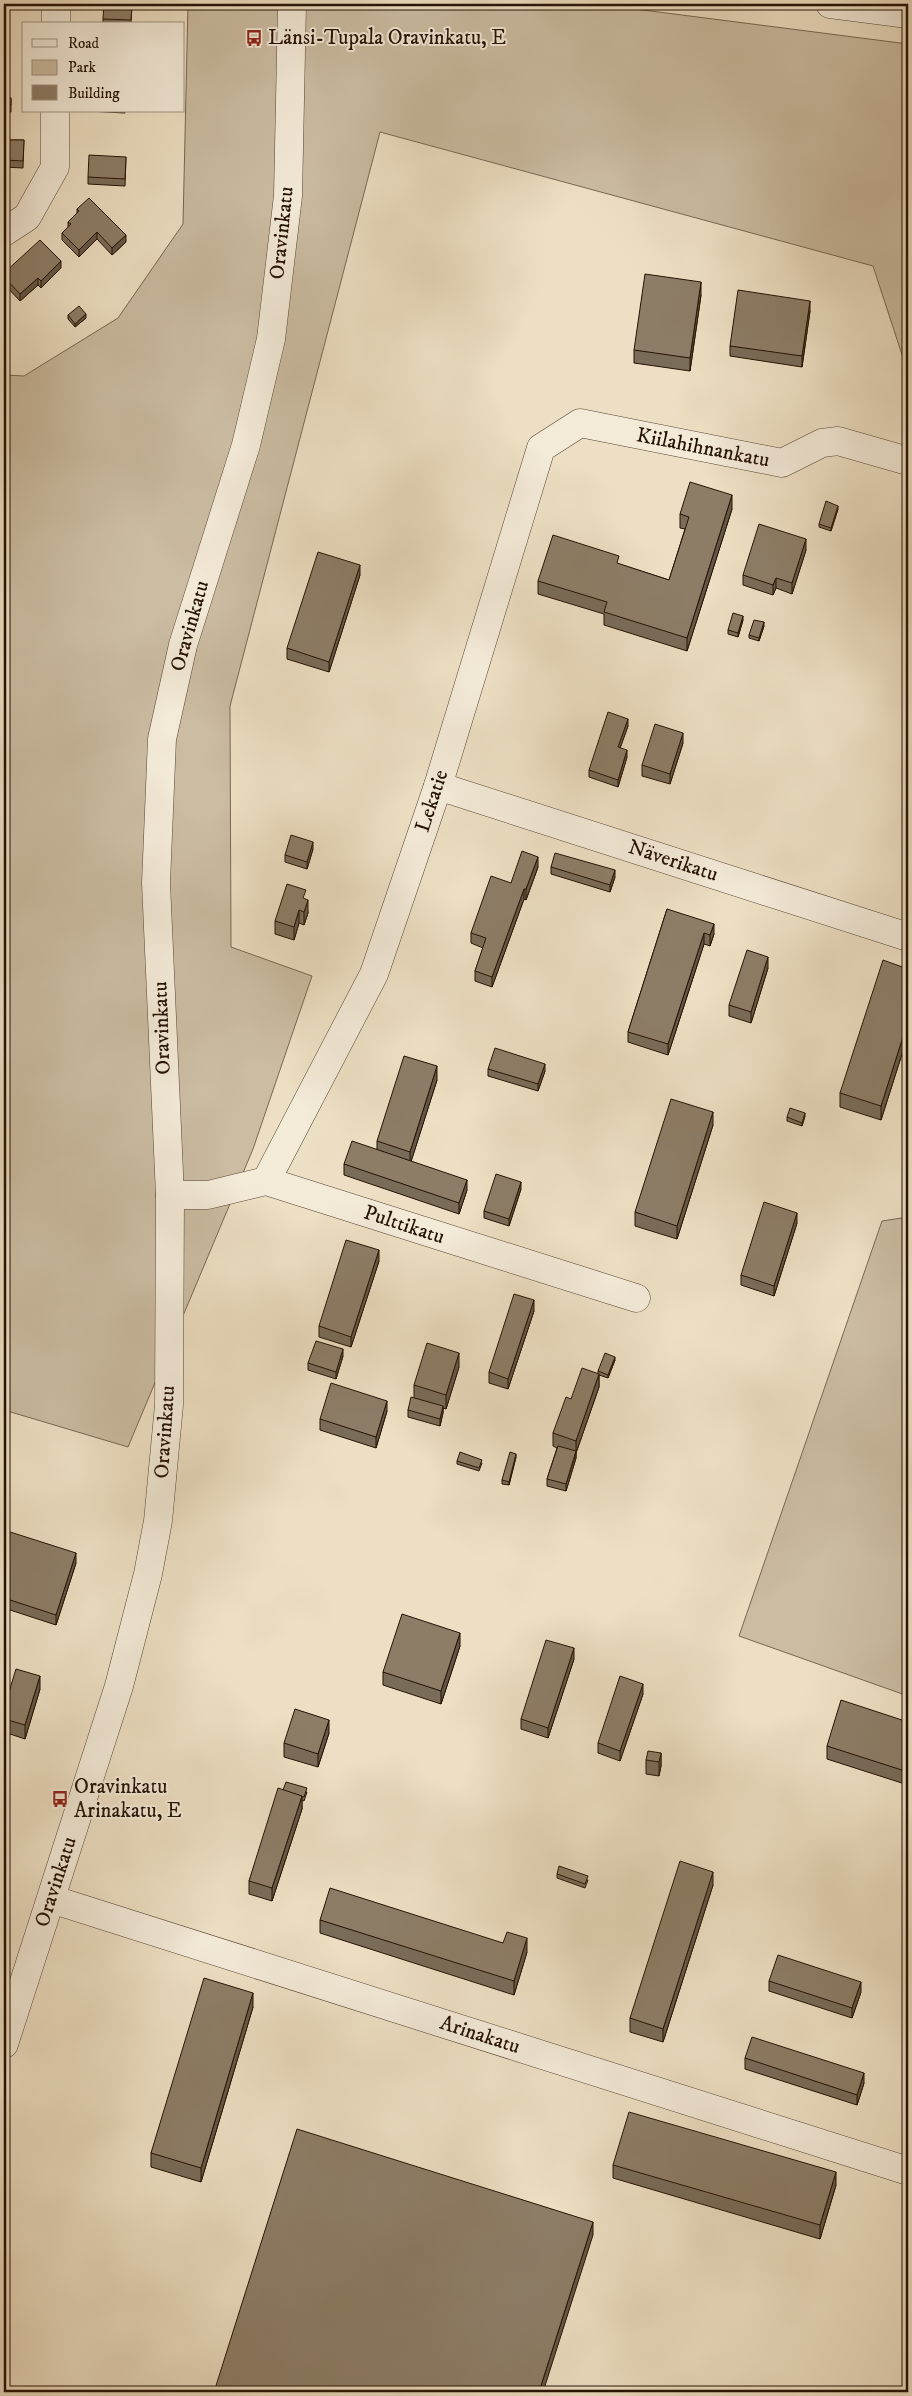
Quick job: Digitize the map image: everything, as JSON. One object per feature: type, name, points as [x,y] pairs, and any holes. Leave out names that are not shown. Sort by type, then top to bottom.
[{"type":"street","points":[[56,4],[56,22]]},
{"type":"street","name":"Oravinkatu","points":[[4,2044],[119,1686],[148,1574],[158,1521],[169,1405],[170,1195],[156,883],[162,739],[183,645],[246,445],[271,340],[288,196],[292,4]]},
{"type":"street","points":[[830,4],[908,14]]},
{"type":"street","points":[[4,232],[27,217],[55,167],[55,112]]},
{"type":"street","name":"Kiilahihnankatu","points":[[580,424],[782,463],[822,443],[838,441],[908,461]]},
{"type":"street","name":"Lekatie","points":[[266,1181],[374,974],[438,786],[541,448],[580,424]]},
{"type":"street","name":"Näverikatu","points":[[438,786],[908,937]]},
{"type":"street","points":[[170,1195],[208,1195],[266,1181]]},
{"type":"street","name":"Pulttikatu","points":[[266,1181],[636,1298]]},
{"type":"street","name":"Arinakatu","points":[[52,1899],[908,2171]]},
{"type":"green space","points":[[188,4],[596,4],[908,44],[908,373],[873,266],[380,132],[230,706],[231,947],[312,976],[253,1149],[128,1447],[4,1410],[4,375],[24,376],[118,318],[183,224]]},
{"type":"green space","points":[[908,1217],[908,1696],[739,1636],[882,1221]]},
{"type":"building","points":[[4,4],[9,4],[9,11],[4,11]]},
{"type":"building","points":[[104,4],[132,4],[131,20],[103,19]]},
{"type":"building","points":[[4,54],[8,54],[7,98],[11,98],[11,105],[7,105],[7,116],[4,116]]},
{"type":"building","points":[[4,140],[24,140],[23,161],[4,160]]},
{"type":"building","points":[[89,155],[126,157],[125,179],[88,177]]},
{"type":"building","points":[[89,198],[126,235],[112,248],[97,232],[79,250],[62,233],[71,224],[68,222],[79,211],[77,209]]},
{"type":"building","points":[[40,240],[61,261],[41,281],[38,278],[20,294],[4,277],[4,273]]},
{"type":"building","points":[[645,274],[701,282],[690,358],[634,350]]},
{"type":"building","points":[[738,290],[810,301],[802,356],[730,346]]},
{"type":"building","points":[[79,306],[86,314],[75,324],[68,315]]},
{"type":"building","points":[[690,482],[732,495],[687,638],[604,612],[607,602],[538,581],[553,535],[619,556],[617,563],[669,580],[689,517],[680,514]]},
{"type":"building","points":[[826,501],[838,506],[831,528],[819,524]]},
{"type":"building","points":[[759,524],[806,539],[792,583],[776,578],[773,585],[743,575]]},
{"type":"building","points":[[318,552],[360,565],[329,662],[287,648]]},
{"type":"building","points":[[733,613],[743,616],[738,633],[728,630]]},
{"type":"building","points":[[754,620],[764,622],[759,638],[749,635]]},
{"type":"building","points":[[608,712],[628,719],[618,747],[627,750],[618,780],[589,770]]},
{"type":"building","points":[[655,724],[683,733],[670,774],[642,765]]},
{"type":"building","points":[[291,835],[313,842],[307,862],[285,855]]},
{"type":"building","points":[[522,851],[538,857],[526,889],[524,889],[492,977],[475,971],[486,938],[471,933],[491,876],[511,883]]},
{"type":"building","points":[[555,853],[615,870],[610,885],[551,867]]},
{"type":"building","points":[[287,884],[306,890],[303,898],[308,900],[304,912],[299,910],[294,927],[275,921]]},
{"type":"building","points":[[667,909],[714,924],[710,935],[704,933],[668,1044],[628,1032]]},
{"type":"building","points":[[747,950],[768,957],[751,1012],[729,1005]]},
{"type":"building","points":[[883,960],[908,969],[908,1021],[881,1106],[840,1093]]},
{"type":"building","points":[[495,1048],[545,1064],[538,1084],[488,1069]]},
{"type":"building","points":[[404,1056],[437,1066],[410,1152],[377,1141]]},
{"type":"building","points":[[671,1099],[713,1112],[677,1226],[635,1212]]},
{"type":"building","points":[[790,1108],[805,1113],[802,1123],[787,1117]]},
{"type":"building","points":[[352,1141],[467,1180],[459,1203],[344,1164]]},
{"type":"building","points":[[496,1174],[521,1182],[509,1219],[484,1211]]},
{"type":"building","points":[[764,1202],[797,1213],[774,1286],[741,1275]]},
{"type":"building","points":[[346,1240],[379,1250],[351,1337],[319,1326]]},
{"type":"building","points":[[514,1294],[534,1300],[508,1379],[489,1372]]},
{"type":"building","points":[[316,1341],[343,1349],[336,1372],[308,1363]]},
{"type":"building","points":[[427,1343],[459,1353],[446,1395],[414,1385]]},
{"type":"building","points":[[605,1353],[615,1357],[608,1375],[598,1371]]},
{"type":"building","points":[[582,1368],[599,1374],[576,1441],[553,1433],[566,1397],[571,1399]]},
{"type":"building","points":[[331,1383],[387,1401],[376,1437],[320,1419]]},
{"type":"building","points":[[411,1397],[443,1406],[440,1419],[408,1410]]},
{"type":"building","points":[[558,1446],[576,1451],[566,1484],[547,1479]]},
{"type":"building","points":[[460,1452],[482,1460],[479,1468],[457,1461]]},
{"type":"building","points":[[510,1452],[516,1454],[509,1482],[502,1480]]},
{"type":"building","points":[[4,1530],[76,1553],[56,1615],[4,1598]]},
{"type":"building","points":[[402,1614],[460,1633],[441,1691],[383,1672]]},
{"type":"building","points":[[546,1640],[574,1648],[548,1728],[521,1719]]},
{"type":"building","points":[[16,1669],[40,1676],[25,1725],[4,1719],[4,1708]]},
{"type":"building","points":[[620,1676],[643,1684],[620,1751],[598,1743]]},
{"type":"building","points":[[841,1700],[908,1722],[908,1772],[827,1746]]},
{"type":"building","points":[[295,1709],[329,1720],[318,1754],[284,1743]]},
{"type":"building","points":[[648,1751],[661,1753],[659,1762],[646,1760]]},
{"type":"building","points":[[286,1782],[307,1788],[304,1797],[283,1790]]},
{"type":"building","points":[[278,1788],[302,1796],[272,1888],[249,1881]]},
{"type":"building","points":[[680,1861],[713,1872],[663,2029],[630,2018]]},
{"type":"building","points":[[559,1866],[588,1876],[585,1884],[557,1874]]},
{"type":"building","points":[[330,1888],[503,1943],[507,1932],[527,1938],[514,1981],[320,1920]]},
{"type":"building","points":[[778,1955],[861,1982],[852,2008],[769,1981]]},
{"type":"building","points":[[204,1978],[253,1993],[201,2168],[151,2153]]},
{"type":"building","points":[[752,2037],[864,2073],[857,2095],[745,2058]]},
{"type":"building","points":[[629,2112],[836,2172],[820,2225],[613,2165]]},
{"type":"building","points":[[297,2129],[593,2222],[539,2392],[214,2392]]},
{"type":"place","name":"Länsi-Tupala Oravinkatu, E","points":[[254,38]]},
{"type":"place","name":"Oravinkatu Arinakatu, E","points":[[60,1799]]}]
